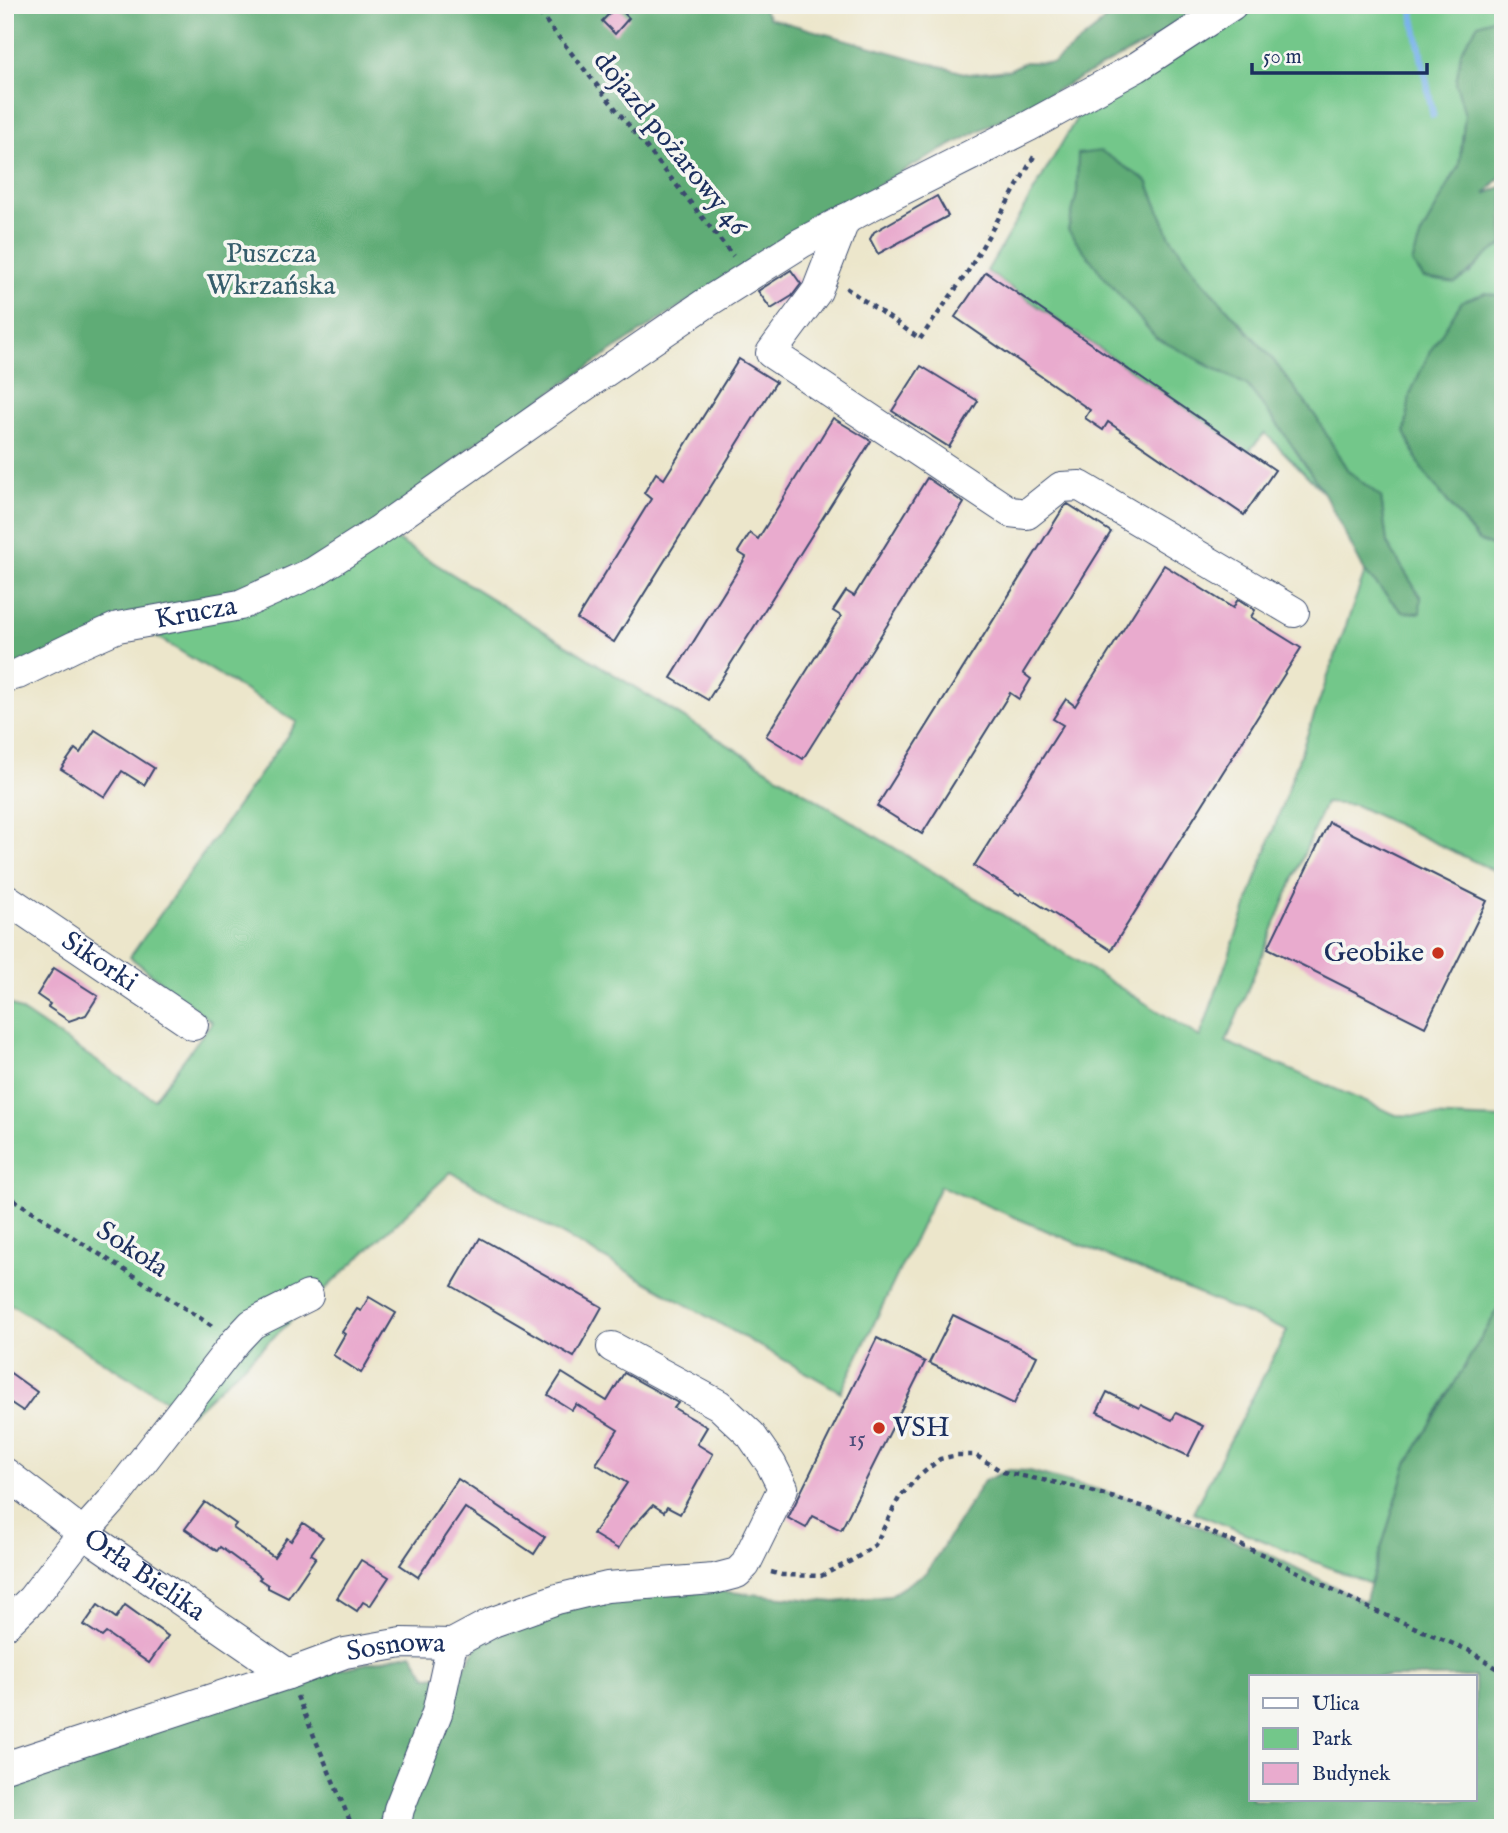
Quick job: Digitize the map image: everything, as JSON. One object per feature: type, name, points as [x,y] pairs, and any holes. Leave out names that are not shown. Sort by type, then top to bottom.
[{"type":"street","name":"Krucza","points":[[5,677],[18,674],[118,627],[240,606],[314,572],[378,531],[576,391],[801,243],[1029,126],[1137,67],[1232,5]]},
{"type":"street","points":[[845,219],[817,292],[771,353],[1010,512],[1027,514],[1061,487],[1080,486],[1294,612]]},
{"type":"street","name":"Sikorki","points":[[5,898],[193,1026]]},
{"type":"street","points":[[5,1625],[32,1600],[236,1341],[252,1324],[308,1296]]},
{"type":"street","points":[[612,1347],[719,1405],[751,1435],[771,1464],[783,1488],[745,1565]]},
{"type":"street","name":"Orła Bielika","points":[[5,1473],[83,1532],[288,1674]]},
{"type":"street","name":"Sosnowa","points":[[5,1767],[345,1653],[402,1643],[452,1644],[493,1622],[556,1599],[607,1587],[714,1579],[737,1573],[745,1565]]},
{"type":"street","points":[[395,1828],[399,1809],[437,1713],[452,1644]]},
{"type":"path","name":"dojazd pożarowy 46","points":[[533,5],[749,276]]},
{"type":"path","points":[[825,273],[920,339],[967,273],[1040,144]]},
{"type":"path","name":"Sokoła","points":[[5,1194],[236,1341]]},
{"type":"path","points":[[745,1565],[782,1575],[821,1576],[875,1545],[899,1498],[918,1477],[940,1459],[975,1455],[1003,1472],[1077,1487],[1162,1512],[1266,1556],[1371,1609],[1468,1650],[1503,1672]]},
{"type":"path","points":[[288,1674],[353,1828]]},
{"type":"green space","name":"Puszcza Wkrzańska","points":[[5,5],[761,5],[769,18],[968,74],[1009,70],[1025,62],[1053,63],[1096,29],[1113,11],[1133,5],[1194,5],[1194,15],[1162,35],[925,159],[799,230],[639,333],[470,447],[378,531],[232,610],[157,637],[118,627],[5,677]]},
{"type":"green space","points":[[1251,5],[1503,5],[1503,15],[1478,24],[1456,83],[1465,115],[1459,166],[1443,193],[1469,274],[1490,251],[1503,245],[1503,297],[1486,293],[1421,468],[1478,541],[1503,550],[1503,875],[1355,805],[1325,803],[1226,1042],[1396,1115],[1503,1119],[1503,1301],[1407,1464],[1370,1584],[1193,1512],[1287,1331],[940,1186],[841,1392],[451,1172],[190,1415],[5,1301],[5,1000],[154,1099],[212,1022],[130,957],[297,722],[157,637],[232,610],[392,537],[1200,1037],[1365,572],[1402,612],[1421,598],[1387,543],[1381,497],[1348,471],[1316,417],[1270,356],[1202,281],[1169,235],[1147,181],[1078,154],[1077,193],[1068,230],[1202,363],[1247,385],[1281,429],[1324,493],[1265,433],[1248,452],[987,271],[1079,114]]},
{"type":"green space","points":[[1503,15],[1503,174],[1485,194],[1503,186],[1503,245],[1455,283],[1424,278],[1412,263],[1421,235],[1459,166],[1465,115],[1456,83],[1461,51],[1478,24]]},
{"type":"green space","points":[[1101,151],[1147,181],[1169,235],[1202,281],[1270,356],[1316,417],[1348,471],[1381,497],[1387,543],[1421,598],[1420,613],[1402,612],[1365,572],[1324,493],[1281,429],[1247,385],[1156,338],[1068,230],[1077,193],[1078,154]]},
{"type":"green space","points":[[1486,293],[1503,297],[1503,550],[1479,541],[1421,468],[1405,432],[1410,394],[1429,353],[1462,301]]},
{"type":"green space","points":[[1503,1301],[1503,1828],[5,1828],[5,1776],[258,1688],[412,1653],[427,1677],[460,1675],[480,1642],[575,1603],[708,1590],[835,1602],[889,1596],[927,1572],[984,1481],[1008,1470],[1030,1471],[1157,1506],[1184,1521],[1266,1553],[1365,1602],[1407,1464]]},
{"type":"building","points":[[617,6],[629,18],[615,34],[602,21]]},
{"type":"building","points":[[937,196],[948,216],[878,254],[870,239],[874,232]]},
{"type":"building","points":[[791,270],[801,284],[792,296],[771,309],[758,291]]},
{"type":"building","points":[[986,272],[1275,470],[1244,515],[1108,422],[1103,430],[1085,418],[1090,410],[955,317]]},
{"type":"building","points":[[739,359],[776,382],[614,642],[577,619],[651,499],[644,493],[656,473],[664,479]]},
{"type":"building","points":[[921,366],[978,401],[949,447],[892,411]]},
{"type":"building","points":[[833,418],[871,441],[708,700],[671,678],[746,557],[738,552],[750,533],[758,539]]},
{"type":"building","points":[[927,478],[964,503],[803,759],[766,736],[841,616],[833,611],[846,591],[854,596]]},
{"type":"building","points":[[1068,504],[1111,532],[1023,673],[1031,679],[1019,699],[1010,693],[922,834],[877,806]]},
{"type":"building","points":[[1164,565],[1233,608],[1238,599],[1255,610],[1251,617],[1301,648],[1111,950],[974,866],[1063,725],[1053,719],[1066,699],[1075,706]]},
{"type":"building","points":[[95,730],[154,768],[144,785],[122,771],[105,797],[61,769],[75,749],[80,753]]},
{"type":"building","points":[[1329,822],[1487,901],[1425,1027],[1268,948]]},
{"type":"building","points":[[54,968],[98,996],[86,1015],[69,1021],[48,1007],[50,1004],[37,995]]},
{"type":"building","points":[[480,1238],[602,1307],[574,1357],[452,1286]]},
{"type":"building","points":[[369,1297],[396,1313],[361,1373],[333,1355],[345,1334],[342,1332],[357,1309],[361,1311]]},
{"type":"building","points":[[953,1315],[1037,1356],[1014,1404],[929,1363]]},
{"type":"building","points":[[877,1338],[925,1362],[841,1530],[813,1516],[806,1528],[788,1518]]},
{"type":"building","points":[[5,1369],[37,1392],[23,1411],[5,1399]]},
{"type":"building","points":[[562,1373],[607,1401],[624,1373],[678,1403],[674,1408],[707,1427],[697,1444],[713,1454],[680,1514],[667,1507],[664,1512],[653,1505],[629,1531],[618,1549],[593,1534],[627,1483],[596,1464],[618,1430],[576,1404],[572,1410],[548,1395]]},
{"type":"building","points":[[1107,1392],[1172,1420],[1176,1413],[1203,1426],[1188,1456],[1097,1412]]},
{"type":"building","points":[[458,1479],[545,1537],[534,1554],[465,1508],[418,1577],[400,1565]]},
{"type":"building","points":[[205,1502],[236,1524],[233,1528],[274,1557],[287,1538],[291,1541],[303,1523],[323,1537],[311,1554],[316,1557],[288,1598],[268,1588],[268,1585],[259,1579],[261,1577],[220,1547],[217,1551],[185,1529]]},
{"type":"building","points":[[361,1560],[389,1577],[370,1606],[363,1602],[357,1611],[337,1598]]},
{"type":"building","points":[[98,1605],[116,1618],[125,1605],[168,1636],[149,1663],[106,1633],[102,1637],[84,1625]]},
{"type":"waterway","points":[[1411,5],[1433,115]]},
{"type":"place","name":"Geobike","points":[[1438,953]]},
{"type":"place","name":"VSH","points":[[879,1428]]}]
